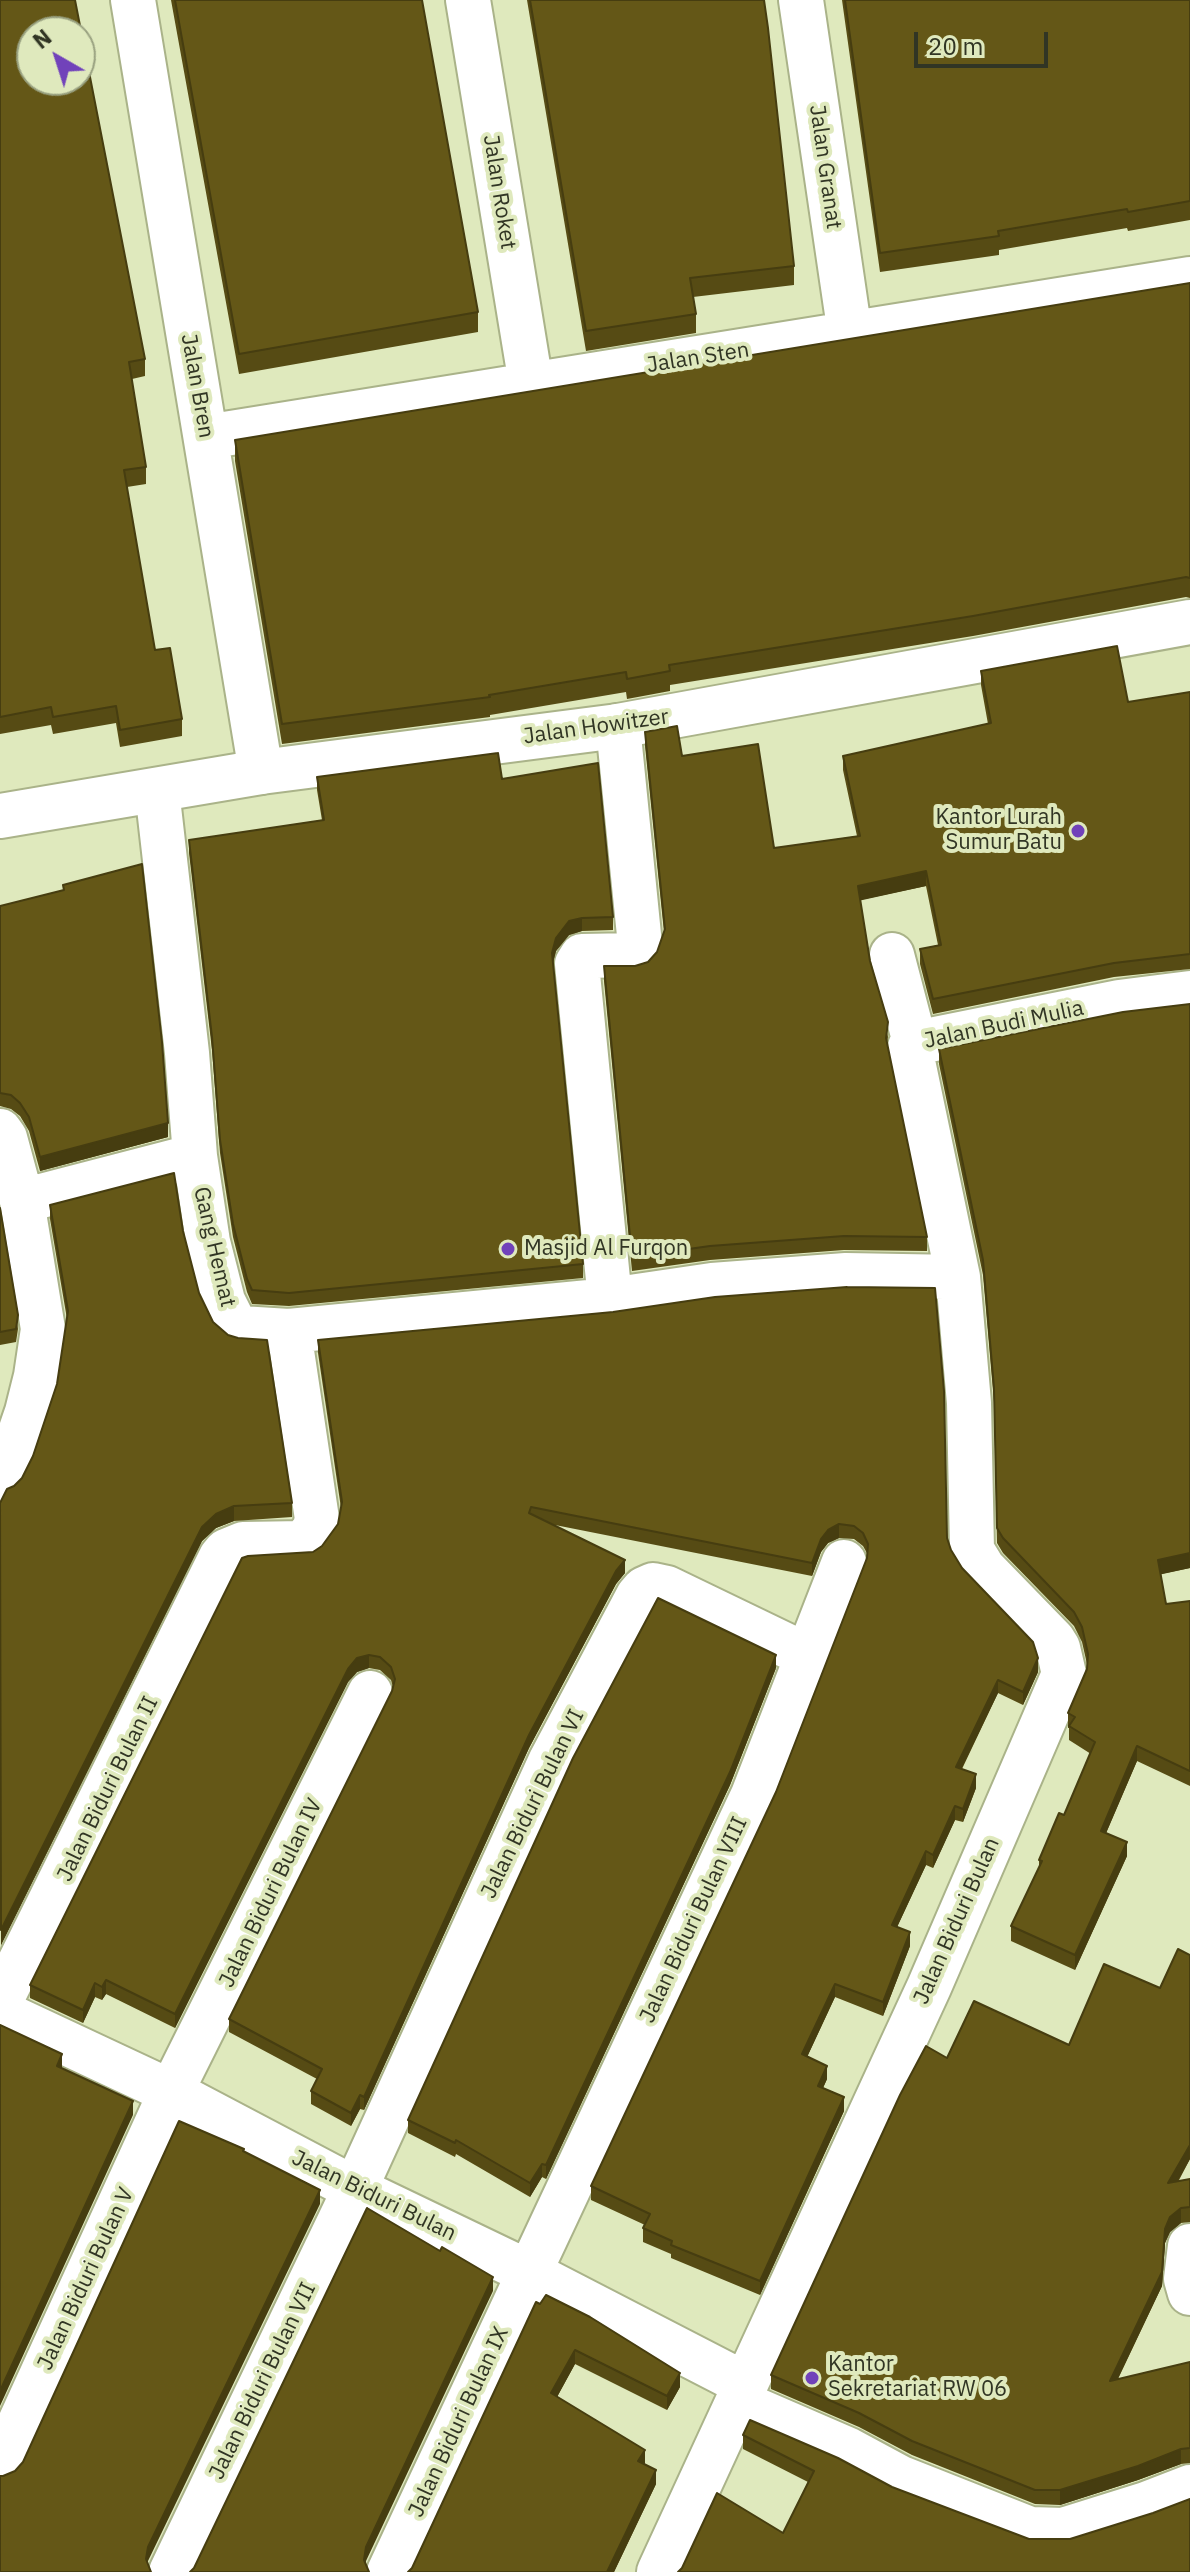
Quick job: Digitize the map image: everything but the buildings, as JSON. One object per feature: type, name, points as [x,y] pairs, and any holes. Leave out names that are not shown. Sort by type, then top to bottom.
[{"type":"street","name":"Jalan Bren","points":[[133,0],[261,772]]},
{"type":"street","name":"Jalan Roket","points":[[468,0],[531,384]]},
{"type":"street","name":"Jalan Granat","points":[[801,0],[850,334]]},
{"type":"street","name":"Jalan Sten","points":[[206,437],[1190,279]]},
{"type":"street","name":"Jalan Howitzer","points":[[0,816],[261,772],[618,726],[1190,622]]},
{"type":"street","points":[[618,726],[640,945],[635,955],[582,956],[577,964],[610,1300],[712,1285],[846,1275],[958,1277]]},
{"type":"street","name":"Gang Hemat","points":[[157,790],[187,1053],[195,1156],[208,1242],[228,1314],[235,1325],[240,1328],[289,1331],[610,1300]]},
{"type":"street","points":[[892,955],[915,1043]]},
{"type":"street","name":"Jalan Budi Mulia","points":[[1064,1674],[1053,1640],[983,1568],[972,1550],[969,1403],[958,1277],[910,1047],[915,1043],[1119,1002],[1190,993]]},
{"type":"street","points":[[0,1131],[5,1138],[22,1201],[43,1329],[27,1412],[11,1459],[0,1480]]},
{"type":"street","points":[[22,1201],[195,1156]]},
{"type":"street","name":"Jalan Biduri Bulan II","points":[[0,2002],[226,1551],[243,1544],[303,1543],[314,1530],[316,1508],[289,1331]]},
{"type":"street","name":"Jalan Biduri Bulan VIII","points":[[530,2273],[753,1795],[844,1562]]},
{"type":"street","name":"Jalan Biduri Bulan VI","points":[[355,2189],[551,1760],[638,1596],[653,1585],[667,1588],[808,1656]]},
{"type":"street","name":"Jalan Biduri Bulan","points":[[659,2572],[929,1987],[1064,1674]]},
{"type":"street","name":"Jalan Biduri Bulan IV","points":[[171,2092],[370,1693]]},
{"type":"street","name":"Jalan Biduri Bulan","points":[[0,2012],[171,2092],[355,2189],[530,2273],[742,2393]]},
{"type":"street","name":"Jalan Biduri Bulan V","points":[[0,2466],[171,2092]]},
{"type":"street","name":"Jalan Biduri Bulan VII","points":[[171,2572],[355,2189]]},
{"type":"street","points":[[1190,2246],[1186,2279],[1190,2293]]},
{"type":"street","name":"Jalan Biduri Bulan IX","points":[[389,2572],[530,2273]]},
{"type":"street","points":[[742,2393],[901,2478],[1030,2529],[1063,2530],[1190,2487]]},
{"type":"place","name":"Kantor Lurah Sumur Batu","points":[[1078,831]]},
{"type":"place","name":"Masjid Al Furqon","points":[[508,1249]]},
{"type":"place","name":"Kantor Sekretariat RW 06","points":[[812,2378]]}]
